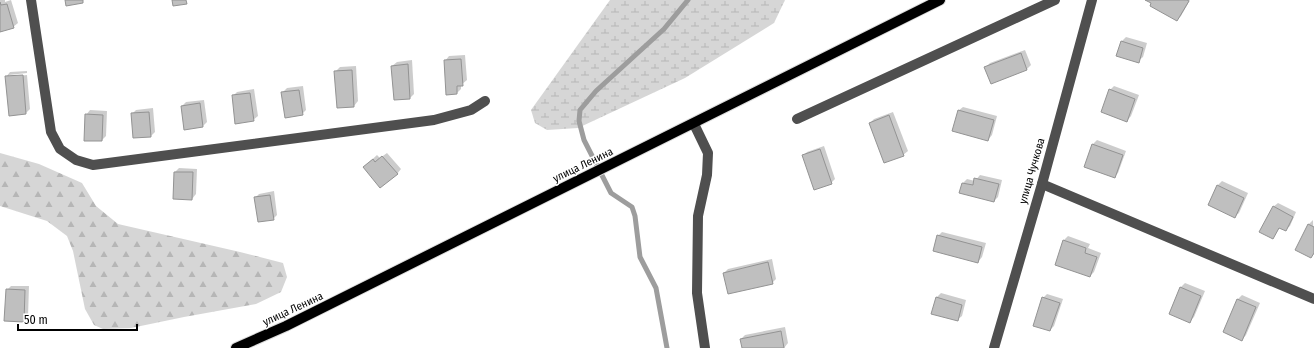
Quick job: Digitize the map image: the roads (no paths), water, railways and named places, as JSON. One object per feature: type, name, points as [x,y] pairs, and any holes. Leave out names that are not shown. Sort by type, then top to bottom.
[{"type":"main road","name":"улица Ленина","points":[[236,348],[286,326],[694,124],[940,0]]},
{"type":"street","points":[[31,0],[51,132],[60,149],[76,160],[93,164],[434,120],[470,110],[485,101]]},
{"type":"street","points":[[798,119],[1055,0]]},
{"type":"street","name":"улица Чучкова","points":[[994,348],[1042,184],[1092,0]]},
{"type":"street","points":[[694,124],[708,153],[707,175],[698,216],[697,293],[705,348]]},
{"type":"street","points":[[1042,184],[1314,300]]},
{"type":"waterway","points":[[667,348],[656,288],[640,257],[635,216],[632,207],[611,193],[584,140],[579,121],[580,110],[596,91],[664,29],[688,0]]}]
